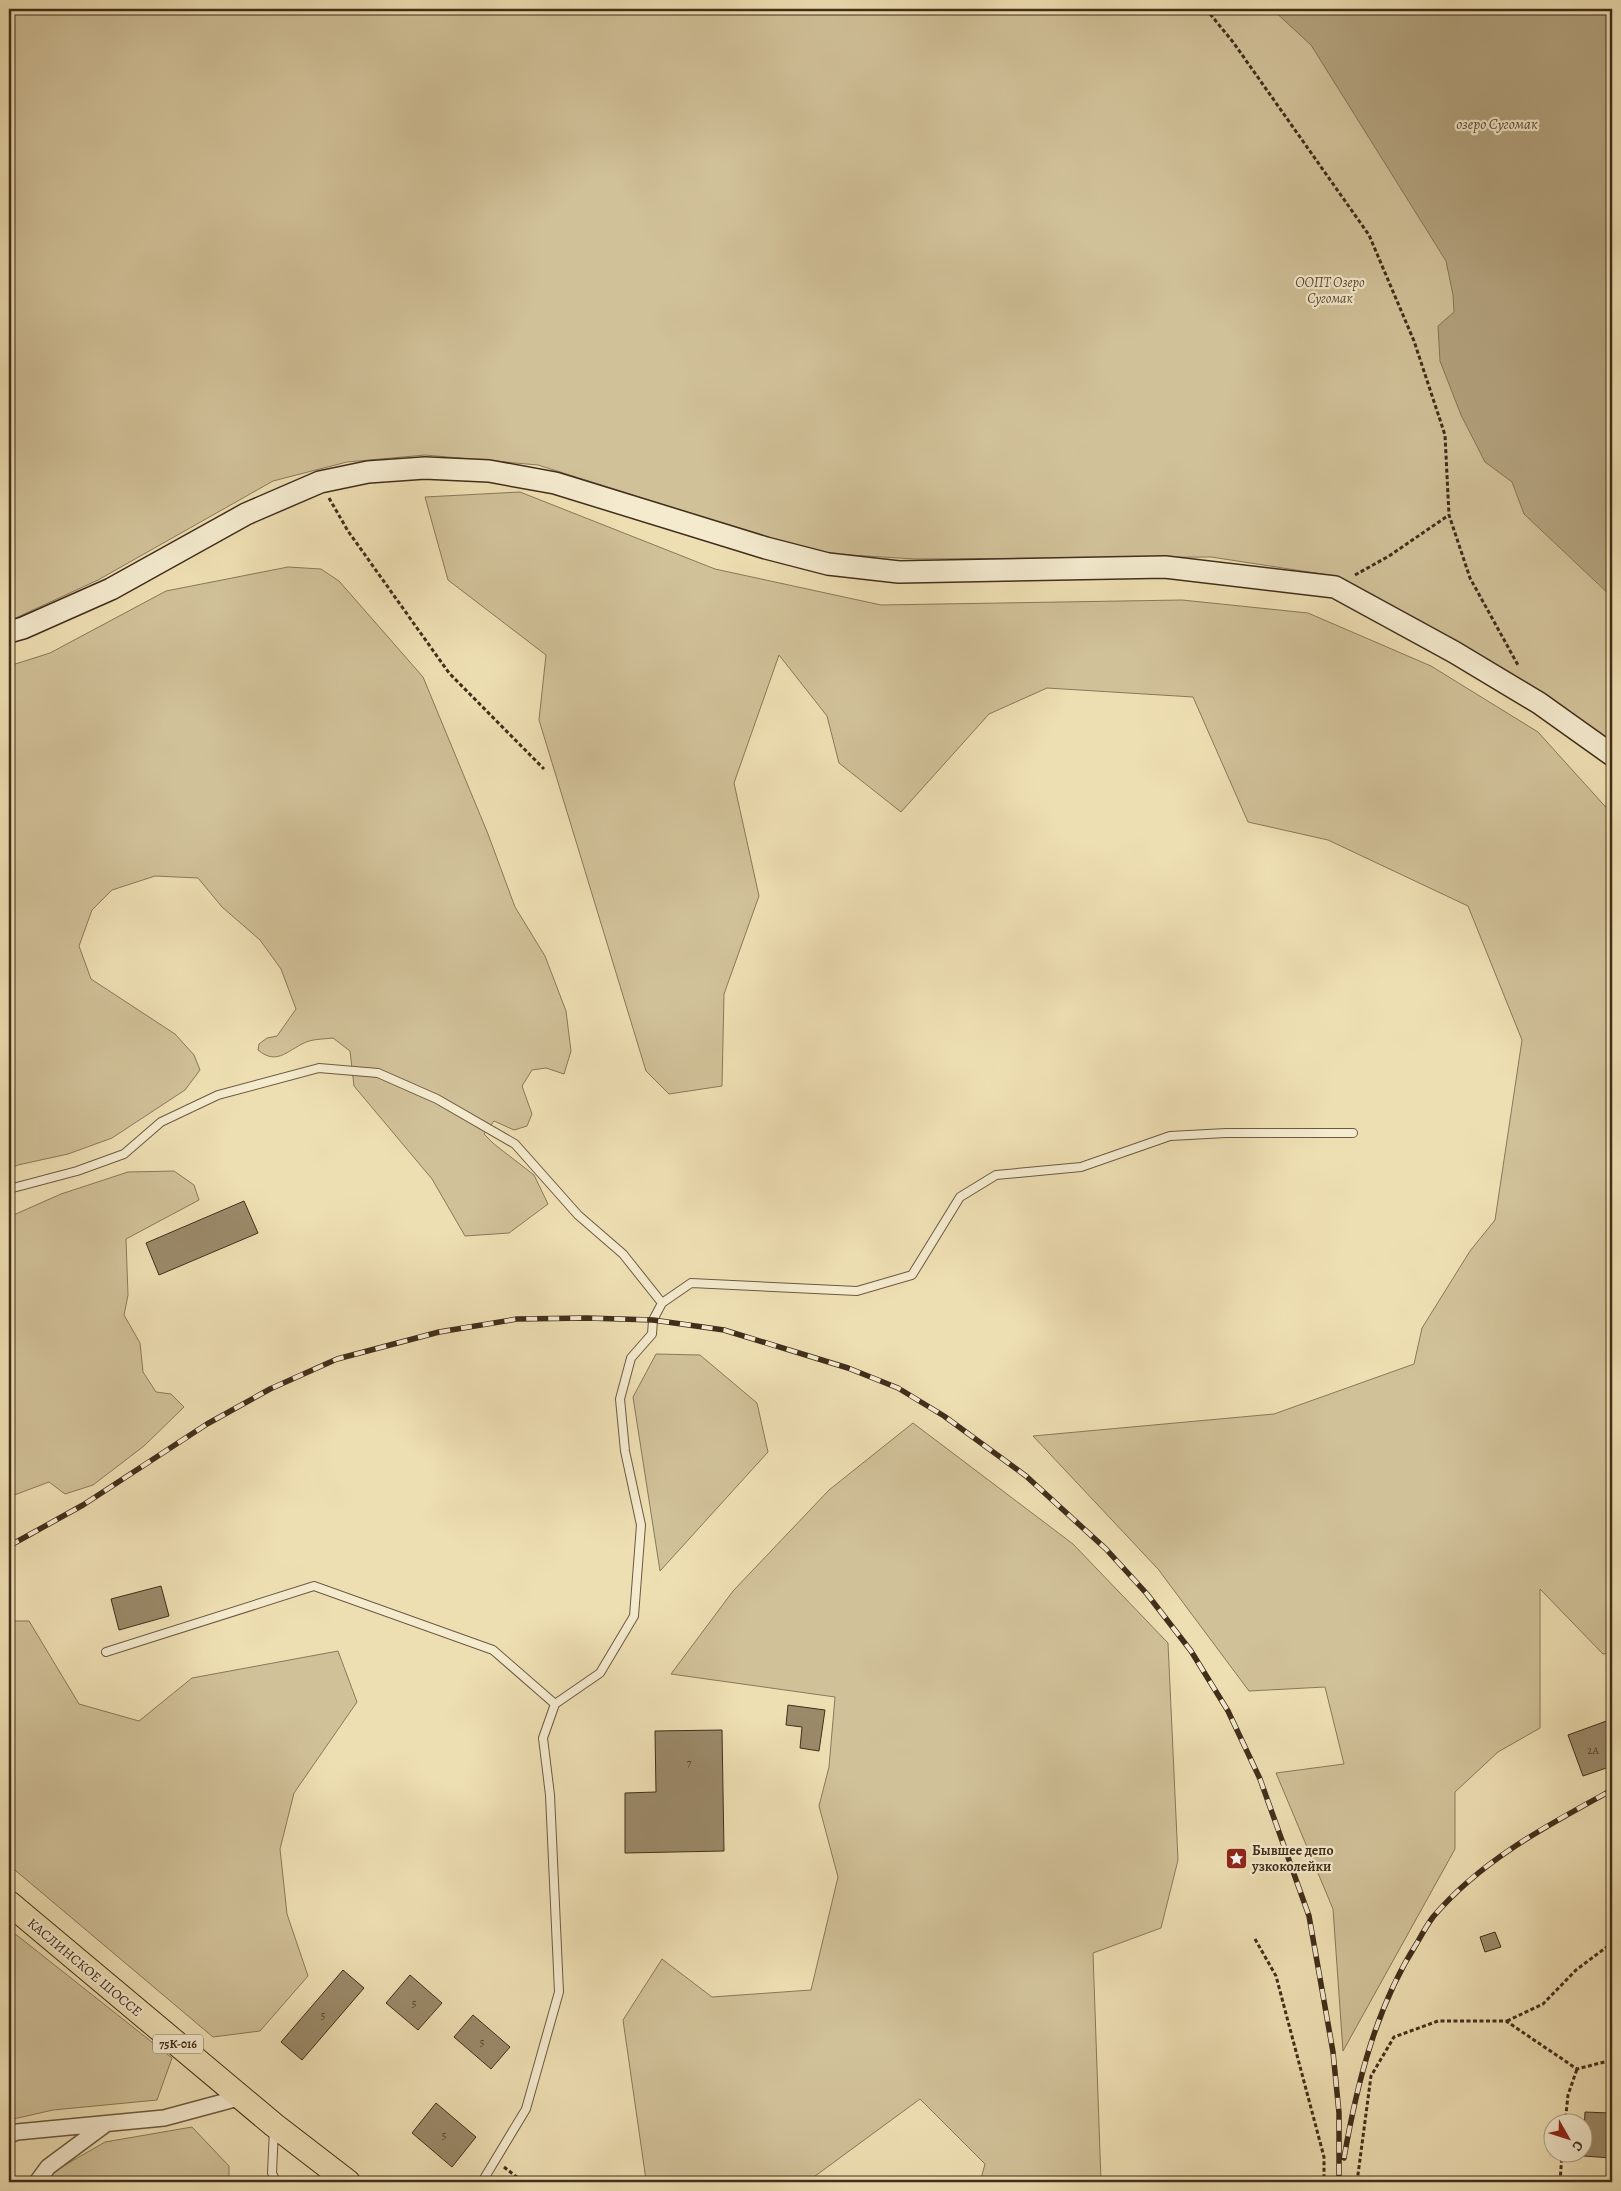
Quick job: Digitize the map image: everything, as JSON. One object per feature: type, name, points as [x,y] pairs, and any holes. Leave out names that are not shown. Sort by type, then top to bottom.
[{"type":"main road","name":"КАСЛИНСКОЕ ШОССЕ","points":[[9,1903],[274,2125],[348,2182]]},
{"type":"street","points":[[9,632],[23,628],[111,590],[246,514],[320,482],[368,472],[406,469],[489,471],[555,482],[766,548],[828,564],[899,572],[1165,567],[1335,587],[1454,652],[1539,703],[1612,755]]},
{"type":"street","points":[[9,2135],[17,2132],[164,2118],[242,2097]]},
{"type":"street","points":[[37,2182],[48,2167],[107,2123]]},
{"type":"lane","points":[[9,1189],[77,1171],[124,1154],[161,1122],[218,1095],[319,1068],[378,1073],[437,1099],[516,1144],[578,1215],[623,1254],[662,1303]]},
{"type":"lane","points":[[482,2182],[526,2109],[559,1992],[550,1795],[543,1738],[554,1704],[600,1673],[634,1616],[641,1525],[625,1451],[620,1399],[631,1358],[652,1334],[653,1320],[662,1303],[691,1283],[857,1291],[912,1274],[960,1197],[996,1175],[1081,1167],[1170,1136],[1226,1133],[1353,1133]]},
{"type":"lane","points":[[106,1652],[314,1586],[493,1650],[554,1704]]},
{"type":"lane","points":[[274,2125],[272,2173],[276,2182]]},
{"type":"path","points":[[1206,9],[1233,42],[1370,235],[1414,341],[1445,435],[1449,514],[1470,578],[1521,670]]},
{"type":"path","points":[[320,482],[348,531],[449,673],[544,769]]},
{"type":"path","points":[[1335,587],[1390,556],[1449,514]]},
{"type":"path","points":[[1255,1939],[1276,1976],[1324,2157],[1324,2182]]},
{"type":"path","points":[[1357,2182],[1371,2076],[1394,2037],[1438,2021],[1506,2021],[1543,2004],[1576,1970],[1612,1943]]},
{"type":"path","points":[[1506,2021],[1577,2069],[1612,2060]]},
{"type":"path","points":[[1566,2114],[1568,2095],[1577,2069]]},
{"type":"path","points":[[495,2160],[523,2182]]},
{"type":"path","points":[[1560,2182],[1561,2164]]},
{"type":"green space","name":"ООПТ Озеро Сугомак","points":[[9,9],[1612,9],[1612,746],[1451,641],[1335,576],[1211,557],[915,559],[817,553],[538,465],[425,455],[347,462],[273,481],[98,580],[9,621]]},
{"type":"green space","points":[[520,492],[715,569],[881,605],[1182,600],[1308,613],[1431,666],[1538,732],[1612,814],[1612,1653],[1603,1654],[1540,1589],[1540,1728],[1498,1752],[1455,1792],[1455,1849],[1343,2051],[1333,1909],[1276,1773],[1344,1764],[1325,1687],[1249,1691],[1158,1569],[1033,1436],[1274,1414],[1414,1364],[1422,1328],[1470,1251],[1495,1220],[1522,1040],[1468,906],[1328,840],[1248,822],[1193,697],[1047,688],[989,714],[901,812],[839,763],[827,716],[779,655],[734,783],[759,896],[724,994],[722,1086],[669,1094],[646,1071],[539,720],[546,655],[448,580],[425,497]]},
{"type":"green space","points":[[288,567],[321,569],[339,581],[423,677],[488,834],[515,907],[545,956],[566,1011],[571,1051],[564,1074],[546,1068],[532,1070],[522,1086],[532,1114],[527,1126],[514,1130],[494,1121],[484,1134],[534,1175],[548,1204],[509,1233],[465,1236],[432,1179],[354,1086],[350,1051],[333,1038],[309,1041],[284,1054],[272,1057],[258,1050],[259,1044],[267,1038],[277,1036],[296,1009],[281,969],[260,940],[222,907],[198,878],[155,876],[112,890],[92,910],[79,946],[91,979],[175,1034],[194,1055],[200,1070],[185,1090],[112,1138],[68,1154],[18,1165],[9,1169],[9,666],[50,653],[166,591]]},
{"type":"green space","points":[[174,1171],[194,1185],[199,1200],[126,1239],[128,1295],[124,1315],[140,1343],[143,1372],[156,1392],[171,1394],[184,1407],[144,1446],[93,1485],[65,1494],[49,1482],[9,1497],[9,1217],[61,1194],[128,1172]]},
{"type":"green space","points":[[656,1354],[700,1355],[757,1403],[768,1452],[660,1571],[633,1397]]},
{"type":"green space","points":[[913,1423],[1073,1544],[1168,1643],[1178,1860],[1161,1928],[1093,1953],[1101,2182],[980,2182],[985,2164],[920,2099],[807,2182],[651,2182],[646,2180],[623,2020],[662,1959],[712,1997],[811,1990],[838,1877],[819,1806],[829,1767],[835,1697],[671,1674],[733,1591],[829,1490]]},
{"type":"green space","points":[[9,1621],[29,1621],[79,1704],[139,1721],[192,1678],[338,1651],[357,1702],[294,1793],[280,1849],[287,1914],[308,1976],[260,2031],[213,2037],[9,1865]]},
{"type":"green space","points":[[9,1929],[172,2058],[157,2100],[53,2110],[9,2120]]},
{"type":"green space","points":[[192,2127],[229,2166],[229,2182],[45,2182],[46,2176],[105,2142]]},
{"type":"water","name":"озеро Сугомак","points":[[1272,9],[1612,9],[1612,597],[1524,514],[1512,482],[1485,462],[1461,415],[1440,361],[1438,326],[1454,312],[1453,295],[1446,261],[1311,45]]},
{"type":"building","points":[[244,1201],[258,1233],[159,1275],[146,1243]]},
{"type":"building","points":[[161,1586],[169,1616],[119,1630],[111,1599]]},
{"type":"building","points":[[788,1705],[825,1710],[819,1751],[800,1748],[802,1727],[786,1725]]},
{"type":"building","points":[[1612,1719],[1612,1766],[1583,1776],[1568,1735]]},
{"type":"building","points":[[722,1730],[724,1851],[625,1853],[625,1793],[656,1792],[655,1731]]},
{"type":"building","points":[[1495,1932],[1501,1947],[1485,1952],[1480,1937]]},
{"type":"building","points":[[343,1970],[364,1988],[302,2060],[281,2042]]},
{"type":"building","points":[[410,1975],[442,2003],[418,2030],[386,2003]]},
{"type":"building","points":[[473,2015],[510,2047],[491,2069],[454,2037]]},
{"type":"building","points":[[436,2103],[476,2137],[452,2167],[412,2133]]},
{"type":"building","points":[[1585,2112],[1609,2113],[1608,2143],[1612,2143],[1612,2158],[1594,2157],[1594,2114],[1585,2114]]},
{"type":"railway","points":[[9,1546],[83,1505],[207,1424],[270,1389],[337,1359],[439,1332],[517,1319],[587,1318],[653,1320],[724,1330],[848,1368],[898,1388],[944,1416],[1026,1476],[1106,1549],[1147,1594],[1191,1651],[1228,1711],[1260,1779],[1309,1916],[1333,2052],[1339,2113],[1339,2182]]},
{"type":"railway","points":[[1344,2158],[1362,2074],[1379,2019],[1403,1968],[1433,1917],[1472,1878],[1516,1845],[1612,1790]]},
{"type":"place","name":"Бывшее депо узкоколейки","points":[[1236,1858]]}]
